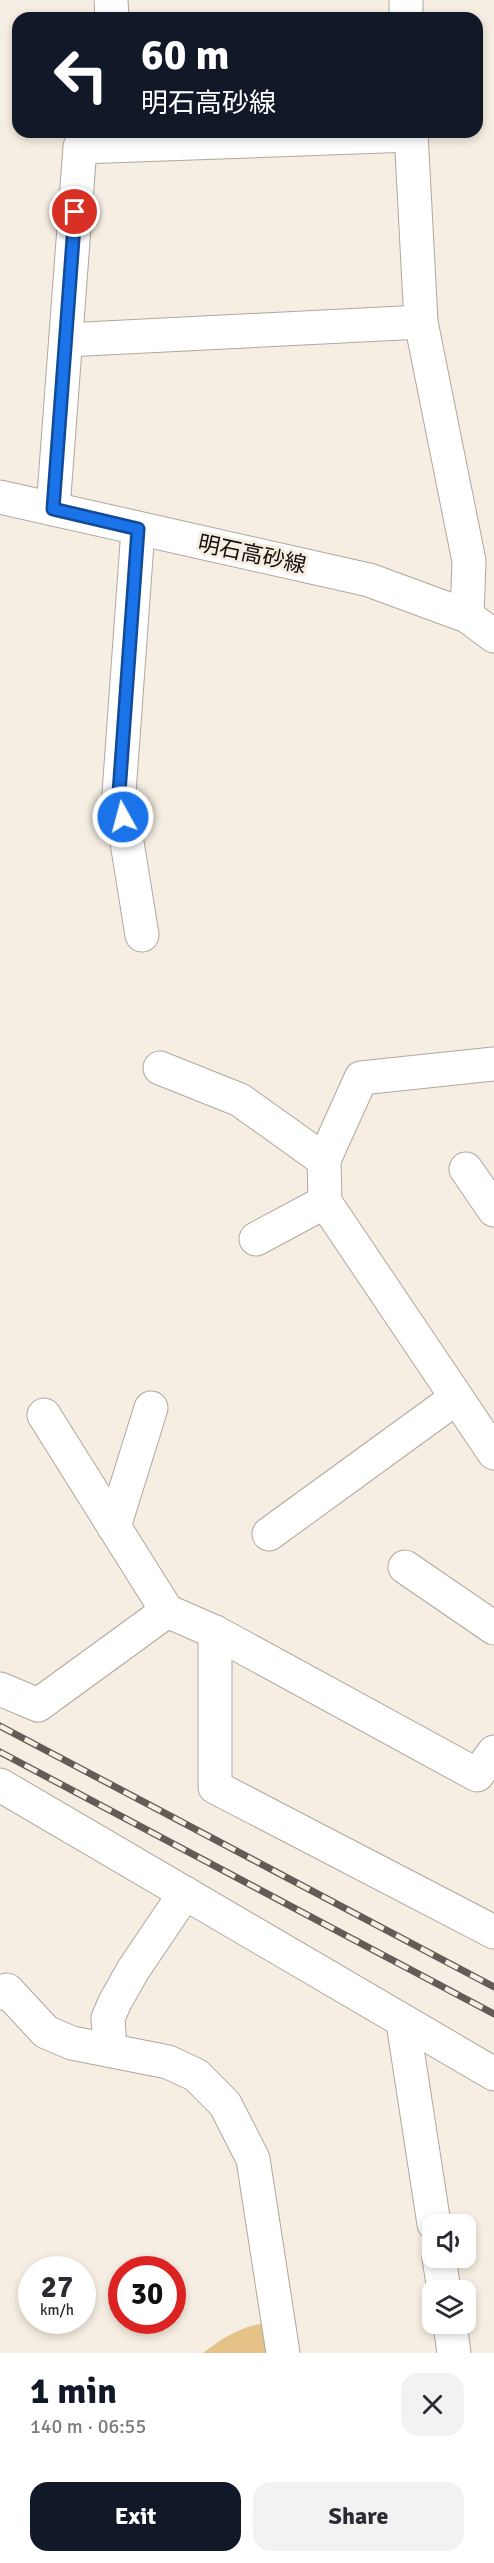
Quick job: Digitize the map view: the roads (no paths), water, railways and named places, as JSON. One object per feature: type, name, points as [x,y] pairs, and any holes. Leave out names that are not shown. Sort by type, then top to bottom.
[{"type":"street","points":[[53,509],[80,147],[122,139],[180,138]]},
{"type":"street","points":[[411,138],[421,322],[469,561],[467,616]]},
{"type":"street","points":[[66,340],[421,322]]},
{"type":"street","name":"明石高砂線","points":[[0,497],[369,580],[467,616],[494,636]]},
{"type":"street","points":[[138,529],[119,793],[142,934]]},
{"type":"street","points":[[494,1064],[361,1078],[324,1160],[324,1202],[494,1453]]},
{"type":"street","points":[[160,1068],[240,1100],[324,1160]]},
{"type":"street","points":[[466,1169],[492,1203]]},
{"type":"street","points":[[256,1239],[324,1202]]},
{"type":"street","points":[[269,1534],[456,1398]]},
{"type":"street","points":[[114,1527],[151,1408]]},
{"type":"street","points":[[44,1415],[167,1611],[214,1632],[477,1775],[494,1752]]},
{"type":"street","points":[[405,1567],[494,1628]]},
{"type":"street","points":[[0,1689],[38,1705],[167,1611]]},
{"type":"street","points":[[214,1632],[215,1787],[494,1932]]},
{"type":"street","points":[[0,1785],[403,2023],[494,2074]]},
{"type":"street","points":[[110,2050],[108,2018],[115,2002],[133,1970],[185,1893]]},
{"type":"street","points":[[0,1993],[7,1990],[46,2032],[72,2043],[168,2062],[196,2075],[225,2104],[253,2159],[283,2353]]},
{"type":"street","points":[[403,2023],[432,2214]]},
{"type":"street","points":[[451,2334],[454,2353]]},
{"type":"railway","points":[[0,1726],[494,1987]]},
{"type":"railway","points":[[0,1752],[494,2014]]}]
